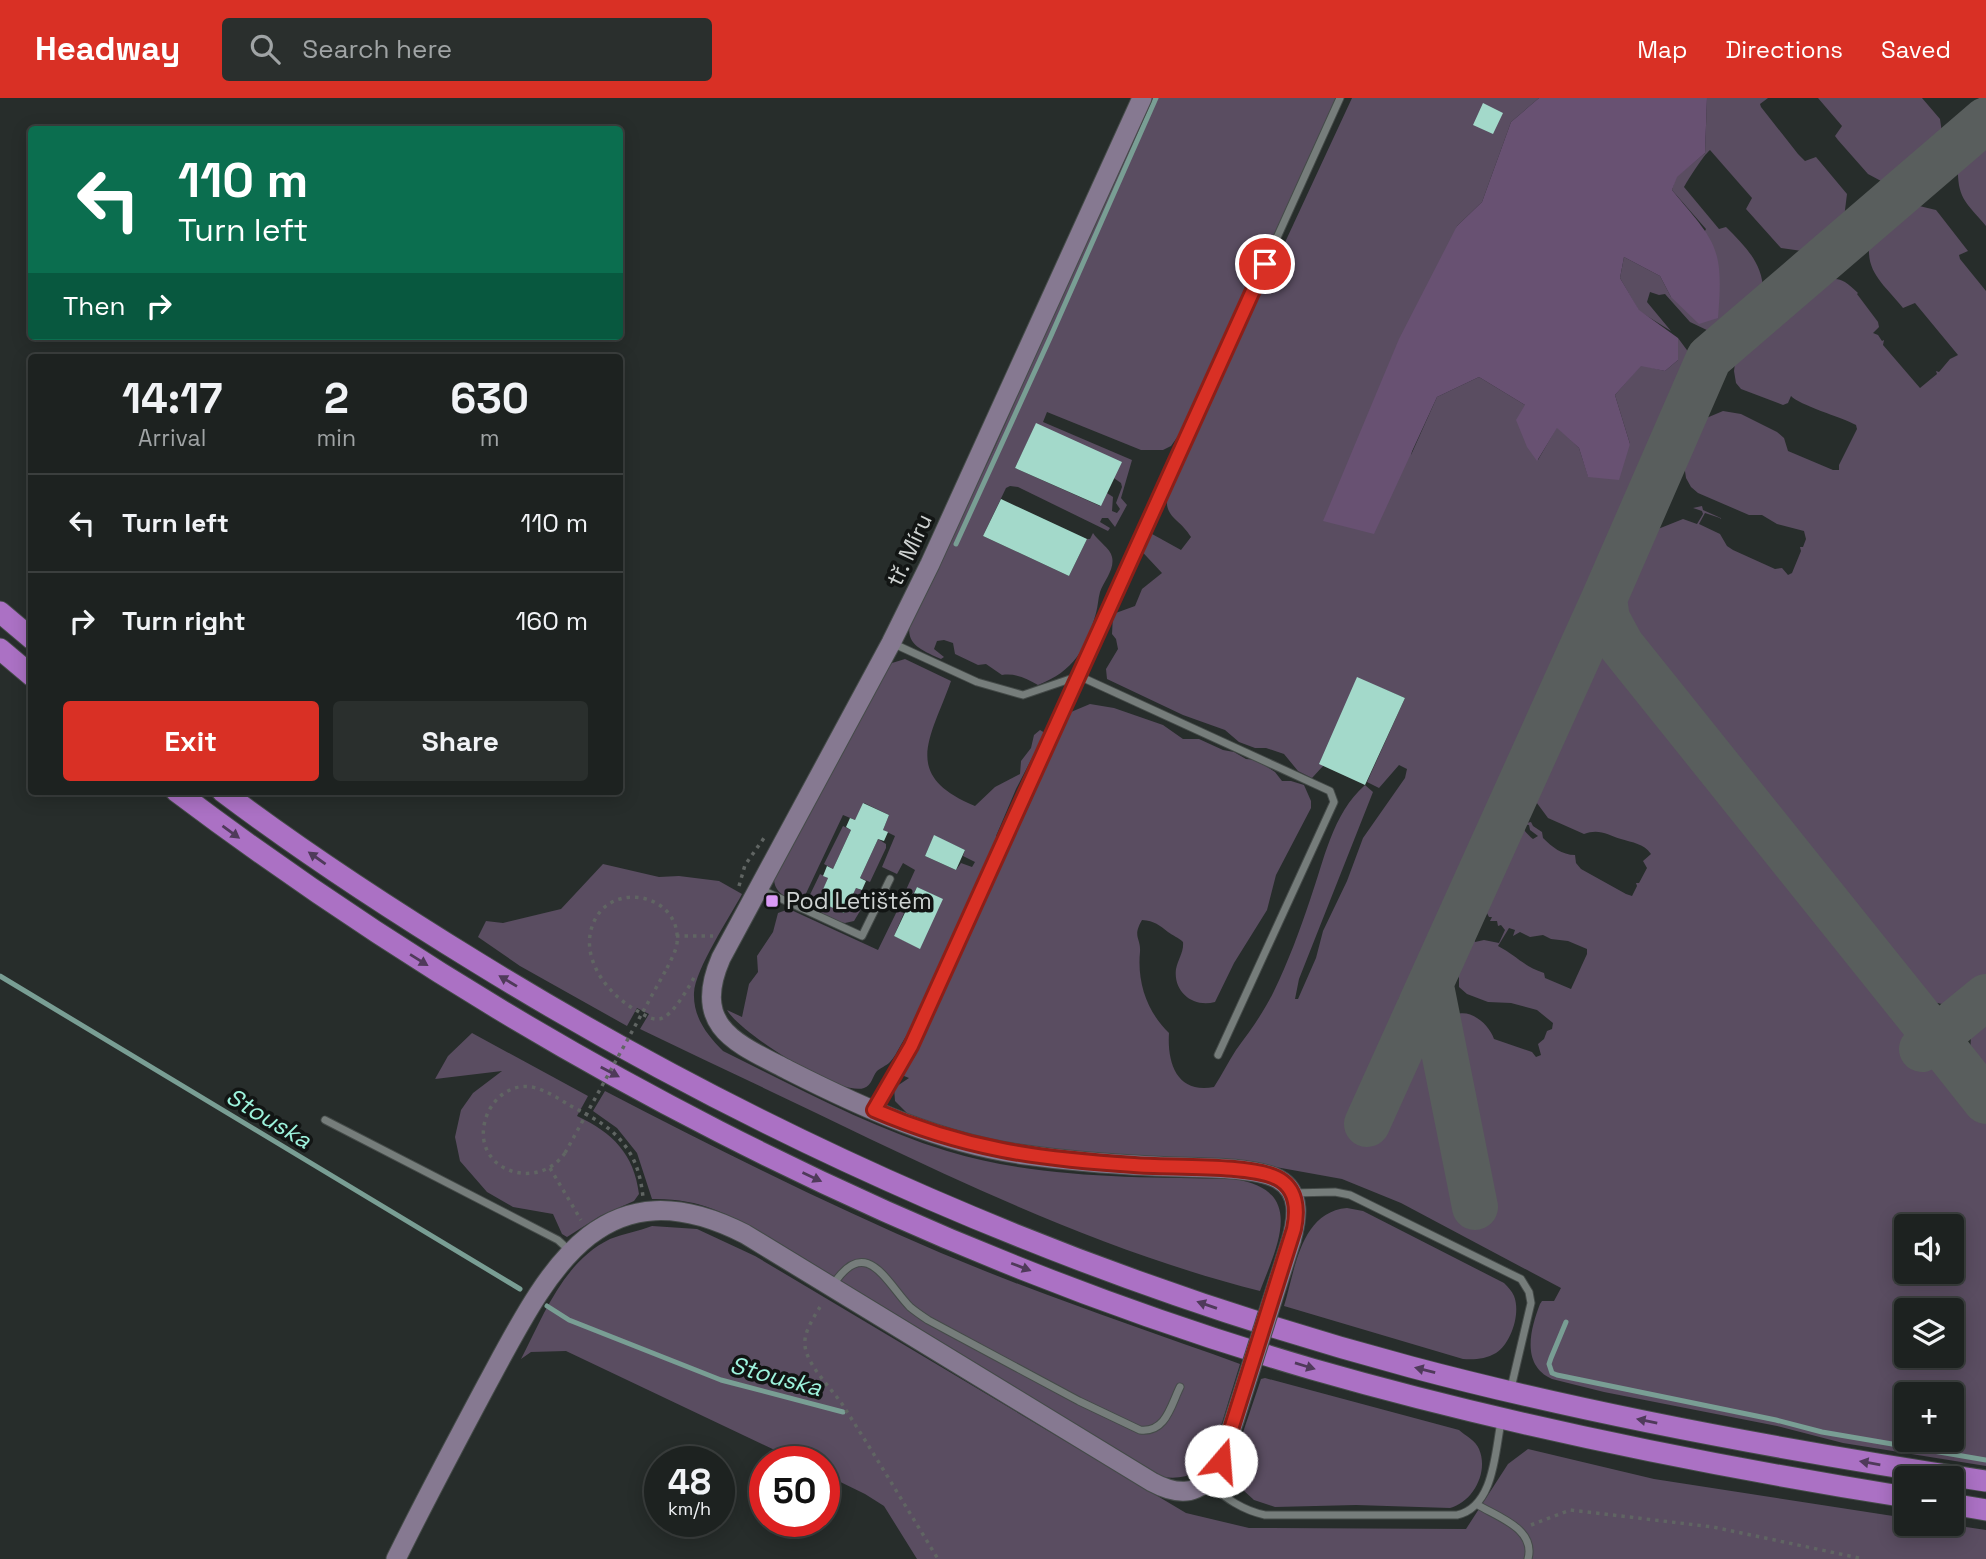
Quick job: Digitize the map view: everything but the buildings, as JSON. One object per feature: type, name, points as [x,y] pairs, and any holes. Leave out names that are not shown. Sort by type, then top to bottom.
[{"type":"highway","points":[[0,612],[28,636]]},
{"type":"highway","points":[[0,649],[28,673]]},
{"type":"highway","points":[[182,795],[322,896],[452,981],[550,1040],[787,1165],[973,1248],[1191,1330],[1309,1368],[1502,1419],[1778,1475],[1894,1495]]},
{"type":"highway","points":[[228,795],[359,888],[566,1016],[668,1072],[838,1158],[998,1228],[1121,1275],[1316,1340],[1412,1367],[1742,1441],[1986,1482]]},
{"type":"highway","points":[[1964,1506],[1986,1510]]},
{"type":"main road","name":"tř. Míru","points":[[874,1110],[745,1047],[726,1032],[714,1015],[710,997],[716,969],[891,643],[936,551],[1142,98]]},
{"type":"main road","points":[[396,1559],[428,1493],[530,1304],[554,1269],[570,1251],[590,1235],[618,1219],[644,1212],[669,1211],[715,1220],[756,1240],[833,1286],[1157,1485],[1186,1492],[1206,1483],[1221,1461],[1291,1241],[1296,1209],[1292,1193],[1279,1179],[1258,1173],[1062,1160],[985,1148],[939,1135],[874,1110]]},
{"type":"lane","points":[[874,1110],[911,1046],[1340,98]]},
{"type":"lane","points":[[891,643],[977,682],[1023,695],[1079,676],[1329,791],[1334,802],[1218,1055]]},
{"type":"lane","points":[[758,888],[862,936],[890,879]]},
{"type":"lane","points":[[325,1120],[558,1240],[570,1251]]},
{"type":"lane","points":[[1292,1193],[1335,1192],[1350,1195],[1521,1279],[1529,1292],[1531,1303],[1510,1391]]},
{"type":"lane","points":[[833,1286],[847,1268],[861,1263],[873,1266],[888,1278],[909,1305],[928,1320],[1079,1401],[1140,1430],[1154,1429],[1164,1422],[1180,1387]]},
{"type":"lane","points":[[1206,1483],[1250,1512],[1265,1515],[1467,1513],[1478,1504],[1487,1485],[1502,1419]]},
{"type":"lane","points":[[1478,1504],[1524,1534],[1529,1545],[1528,1559]]},
{"type":"path","points":[[738,890],[745,865],[765,836]]},
{"type":"path","points":[[644,1212],[639,1171],[626,1146],[610,1129],[540,1090],[521,1087],[502,1094],[489,1110],[485,1120],[483,1132],[488,1152],[500,1166],[512,1172],[527,1174],[550,1168],[565,1153],[667,968],[677,936],[672,919],[655,901],[642,896],[620,897],[601,910],[593,921],[590,948],[604,983],[631,1008],[659,1019],[667,1016],[699,968]]},
{"type":"path","points":[[677,936],[717,936],[711,946]]},
{"type":"path","points":[[550,1168],[590,1235]]},
{"type":"path","points":[[820,1307],[804,1347],[938,1559]]},
{"type":"path","points":[[1519,1530],[1570,1510],[1713,1527],[1864,1559]]},
{"type":"shaded area","points":[[1150,98],[1337,98],[1235,323],[1185,426],[1171,446],[1163,450],[1141,450],[1047,412],[1043,422],[1132,460],[1121,498],[1127,505],[1115,527],[1108,518],[1102,518],[1100,522],[1110,528],[1108,531],[1018,487],[1006,488],[983,536],[1069,576],[1087,539],[1090,539],[1093,533],[1109,551],[1113,561],[1100,592],[1097,610],[1083,648],[1070,666],[1038,685],[1020,677],[1002,675],[986,664],[978,665],[955,654],[953,643],[944,640],[937,641],[934,649],[944,657],[941,659],[917,646],[910,637],[910,624],[993,451]],"holes":[[[1036,424],[1121,483],[1116,503],[1120,509],[1117,513],[1112,511],[1113,497],[1107,493],[1100,506],[1015,468]]]},
{"type":"shaded area","points":[[1352,98],[1539,98],[1511,122],[1482,202],[1457,226],[1411,455],[1437,397],[1479,377],[1525,405],[1538,460],[1557,427],[1579,448],[1588,476],[1630,444],[1615,395],[1641,365],[1665,371],[1678,360],[1678,338],[1695,361],[1674,422],[1537,713],[1508,785],[1504,809],[1494,819],[1488,841],[1490,844],[1458,920],[1448,937],[1411,986],[1404,989],[1398,1000],[1399,1010],[1359,1113],[1360,1119],[1369,1129],[1378,1124],[1385,1097],[1397,1071],[1427,1022],[1454,1177],[1472,1203],[1487,1201],[1477,1145],[1471,1147],[1468,1138],[1475,1136],[1455,1015],[1461,1013],[1473,1016],[1483,1023],[1494,1039],[1532,1052],[1536,1057],[1541,1055],[1538,1044],[1547,1031],[1552,1029],[1553,1023],[1537,1010],[1511,1003],[1488,1002],[1467,994],[1459,987],[1455,969],[1450,968],[1458,957],[1456,954],[1471,946],[1470,933],[1467,932],[1471,930],[1477,913],[1484,905],[1483,899],[1489,885],[1510,846],[1506,837],[1513,841],[1521,838],[1513,821],[1519,830],[1519,823],[1533,839],[1538,836],[1530,830],[1529,825],[1522,824],[1531,822],[1554,847],[1566,854],[1575,855],[1576,863],[1581,869],[1626,894],[1632,896],[1636,883],[1639,883],[1647,868],[1643,861],[1651,854],[1645,848],[1603,833],[1584,834],[1548,818],[1531,795],[1549,757],[1545,753],[1550,751],[1563,723],[1557,717],[1577,693],[1578,674],[1583,676],[1585,670],[1603,658],[1613,659],[1622,666],[1729,797],[1765,849],[1790,873],[1787,874],[1882,997],[1914,1031],[1916,1034],[1912,1038],[1928,1059],[1937,1063],[1961,1045],[1970,1055],[1971,1035],[1986,1022],[1986,1466],[1899,1452],[1964,1452],[1964,1382],[1894,1382],[1894,1451],[1843,1443],[1777,1426],[1552,1379],[1536,1365],[1532,1356],[1531,1335],[1540,1304],[1542,1301],[1554,1301],[1561,1288],[1401,1203],[1342,1179],[1259,1164],[1053,1150],[995,1141],[908,1114],[895,1101],[894,1088],[909,1078],[904,1076],[905,1066],[916,1055],[927,1029],[918,1035],[910,1031],[893,1058],[877,1071],[869,1085],[852,1088],[834,1083],[791,1061],[751,1033],[727,1010],[742,1017],[749,984],[758,972],[757,956],[773,932],[778,913],[789,909],[878,950],[897,911],[904,913],[894,936],[920,948],[942,899],[917,887],[908,904],[901,901],[915,870],[903,863],[897,874],[882,867],[895,836],[883,830],[889,815],[864,803],[855,820],[843,815],[801,904],[778,891],[774,882],[774,876],[886,671],[892,663],[905,659],[951,681],[930,737],[927,753],[929,768],[937,781],[952,794],[975,806],[995,787],[1020,774],[1021,761],[1031,748],[1034,735],[1040,730],[1045,733],[1045,737],[1035,753],[1043,760],[1049,760],[1071,712],[1090,704],[1114,708],[1163,725],[1183,739],[1199,739],[1246,759],[1256,760],[1275,772],[1282,781],[1304,785],[1311,808],[1276,875],[1267,910],[1234,963],[1215,1002],[1199,1003],[1181,991],[1176,969],[1183,942],[1154,922],[1142,920],[1139,926],[1139,963],[1145,996],[1155,1016],[1169,1033],[1170,1055],[1177,1074],[1191,1086],[1214,1087],[1266,1006],[1294,946],[1337,824],[1344,810],[1365,785],[1373,792],[1299,979],[1295,999],[1298,999],[1316,958],[1323,931],[1347,881],[1363,838],[1405,778],[1407,769],[1399,765],[1379,788],[1367,782],[1405,698],[1357,678],[1323,766],[1312,778],[1298,771],[1284,754],[1239,742],[1225,730],[1183,715],[1107,679],[1106,669],[1118,649],[1112,634],[1113,614],[1135,606],[1142,589],[1162,573],[1134,543],[1143,529],[1181,550],[1191,537],[1169,512],[1168,491],[1203,409],[1209,404],[1214,383],[1281,251]],"holes":[[[1033,756],[1047,764],[1029,806],[1011,839],[996,836]],[[934,836],[965,850],[963,856],[975,862],[972,867],[961,863],[956,870],[925,856]],[[1486,911],[1489,917],[1492,917],[1490,921],[1497,921],[1498,926],[1501,925],[1505,930],[1499,943],[1484,940],[1475,942],[1473,931],[1478,914]],[[1509,928],[1515,930],[1513,936],[1520,932],[1530,937],[1543,935],[1568,941],[1587,949],[1587,954],[1571,989],[1545,978],[1544,973],[1498,946]]]},
{"type":"shaded area","points":[[1539,98],[1707,98],[1705,153],[1677,177],[1672,190],[1699,222],[1714,247],[1720,275],[1718,318],[1699,324],[1671,297],[1660,276],[1624,257],[1620,278],[1639,310],[1678,338],[1678,360],[1665,371],[1641,366],[1615,395],[1630,444],[1619,480],[1588,477],[1579,448],[1557,428],[1537,461],[1527,447],[1516,420],[1525,405],[1479,377],[1437,397],[1374,534],[1323,521],[1399,339],[1457,226],[1482,202],[1511,122]]},
{"type":"shaded area","points":[[1707,98],[1768,98],[1760,104],[1761,107],[1798,154],[1805,161],[1816,157],[1847,194],[1844,218],[1849,224],[1845,223],[1809,252],[1781,248],[1746,209],[1752,198],[1710,150],[1684,187],[1719,229],[1726,227],[1746,249],[1757,264],[1763,293],[1723,327],[1711,332],[1690,322],[1665,294],[1650,292],[1647,302],[1671,331],[1639,311],[1620,278],[1624,257],[1660,276],[1671,297],[1706,229],[1672,190],[1676,177],[1705,153]]},
{"type":"shaded area","points":[[1818,98],[1922,98],[1940,119],[1943,140],[1896,180],[1881,181],[1868,174],[1838,140],[1835,136],[1842,126]]},
{"type":"shaded area","points":[[1986,142],[1986,226],[1961,194],[1958,167]]},
{"type":"shaded area","points":[[1915,205],[1936,210],[1968,251],[1959,255],[1960,259],[1986,291],[1986,975],[1944,1008],[1942,1004],[1915,996],[1872,940],[1867,939],[1841,900],[1820,875],[1815,873],[1816,870],[1805,855],[1636,644],[1633,645],[1624,622],[1621,597],[1648,533],[1683,519],[1697,524],[1703,514],[1693,508],[1702,506],[1703,510],[1723,519],[1705,513],[1699,524],[1720,534],[1727,546],[1775,569],[1782,568],[1788,575],[1792,573],[1801,551],[1800,547],[1803,547],[1806,539],[1804,531],[1777,524],[1762,515],[1749,515],[1698,493],[1686,478],[1684,464],[1687,454],[1685,450],[1689,448],[1704,419],[1723,411],[1741,414],[1777,432],[1784,438],[1788,451],[1839,470],[1857,429],[1856,425],[1791,396],[1788,403],[1783,405],[1741,389],[1736,383],[1736,356],[1762,328],[1760,324],[1779,315],[1807,292],[1806,290],[1833,279],[1850,286],[1878,322],[1879,327],[1873,333],[1884,340],[1883,345],[1920,388],[1937,374],[1936,371],[1939,372],[1950,359],[1958,355],[1915,303],[1903,308],[1878,278],[1870,262],[1870,242],[1866,240],[1872,239],[1909,207]]},
{"type":"shaded area","points":[[843,826],[851,830],[833,869],[824,864]]},
{"type":"shaded area","points":[[878,839],[886,844],[886,848],[870,882],[860,878]]},
{"type":"shaded area","points":[[603,864],[659,877],[679,876],[719,881],[742,894],[706,957],[694,993],[696,1010],[702,1025],[723,1051],[889,1130],[947,1151],[982,1160],[1053,1172],[1126,1177],[1234,1179],[1257,1185],[1271,1195],[1279,1207],[1281,1222],[1274,1255],[1260,1291],[1110,1244],[965,1183],[640,1029],[649,1014],[637,1008],[627,1026],[520,966],[478,937],[486,921],[503,923],[561,909]]},
{"type":"shaded area","points":[[820,874],[828,878],[819,901],[844,913],[856,888],[863,891],[866,901],[854,921],[840,922],[805,905]]},
{"type":"shaded area","points":[[472,1033],[588,1096],[577,1116],[611,1138],[627,1156],[639,1194],[634,1201],[600,1216],[567,1237],[562,1234],[553,1214],[513,1207],[487,1192],[460,1161],[455,1137],[461,1110],[473,1093],[502,1071],[435,1079],[448,1056]]},
{"type":"shaded area","points":[[605,1091],[771,1175],[941,1253],[1052,1297],[1240,1364],[1209,1459],[1192,1474],[1163,1477],[771,1238],[728,1215],[701,1205],[670,1199],[652,1199],[637,1153],[617,1128],[593,1111]]},
{"type":"shaded area","points":[[1347,1208],[1363,1211],[1504,1283],[1514,1296],[1516,1311],[1513,1328],[1501,1349],[1484,1358],[1463,1359],[1284,1306],[1296,1261],[1309,1232],[1319,1220],[1331,1212]]},
{"type":"shaded area","points":[[652,1226],[697,1229],[755,1256],[1186,1513],[1249,1528],[1466,1529],[1508,1464],[1528,1449],[1654,1479],[1894,1516],[1894,1536],[1964,1536],[1964,1527],[1986,1530],[1986,1559],[917,1559],[884,1506],[840,1482],[840,1446],[766,1446],[566,1351],[531,1352],[521,1359],[567,1275],[594,1249],[610,1239]]},
{"type":"shaded area","points":[[1261,1379],[1459,1430],[1478,1446],[1482,1458],[1477,1485],[1466,1499],[1450,1508],[1356,1505],[1275,1507],[1254,1500],[1242,1489],[1235,1467],[1238,1447]]},
{"type":"waterway","points":[[956,544],[1156,98]]},
{"type":"waterway","name":"Stouska","points":[[0,976],[520,1289]]},
{"type":"waterway","name":"Stouska","points":[[547,1306],[569,1320],[721,1380],[843,1412]]},
{"type":"waterway","points":[[1566,1322],[1549,1364],[1552,1373],[1557,1375],[1822,1432],[1986,1460]]},
{"type":"taxiway","points":[[1986,120],[1709,358],[1604,599],[1607,619],[1621,645],[1936,1038],[1986,997]]},
{"type":"taxiway","points":[[1367,1124],[1604,599]]},
{"type":"taxiway","points":[[1431,986],[1475,1207]]},
{"type":"taxiway","points":[[1922,1049],[1936,1038],[1986,1101]]},
{"type":"place","name":"Pod Letištěm","points":[[772,901]]},
{"type":"route","points":[[1221,1461],[1294,1229],[1295,1202],[1283,1182],[1267,1175],[1235,1170],[1087,1162],[1022,1155],[949,1139],[874,1110],[911,1046],[1265,264]]}]
